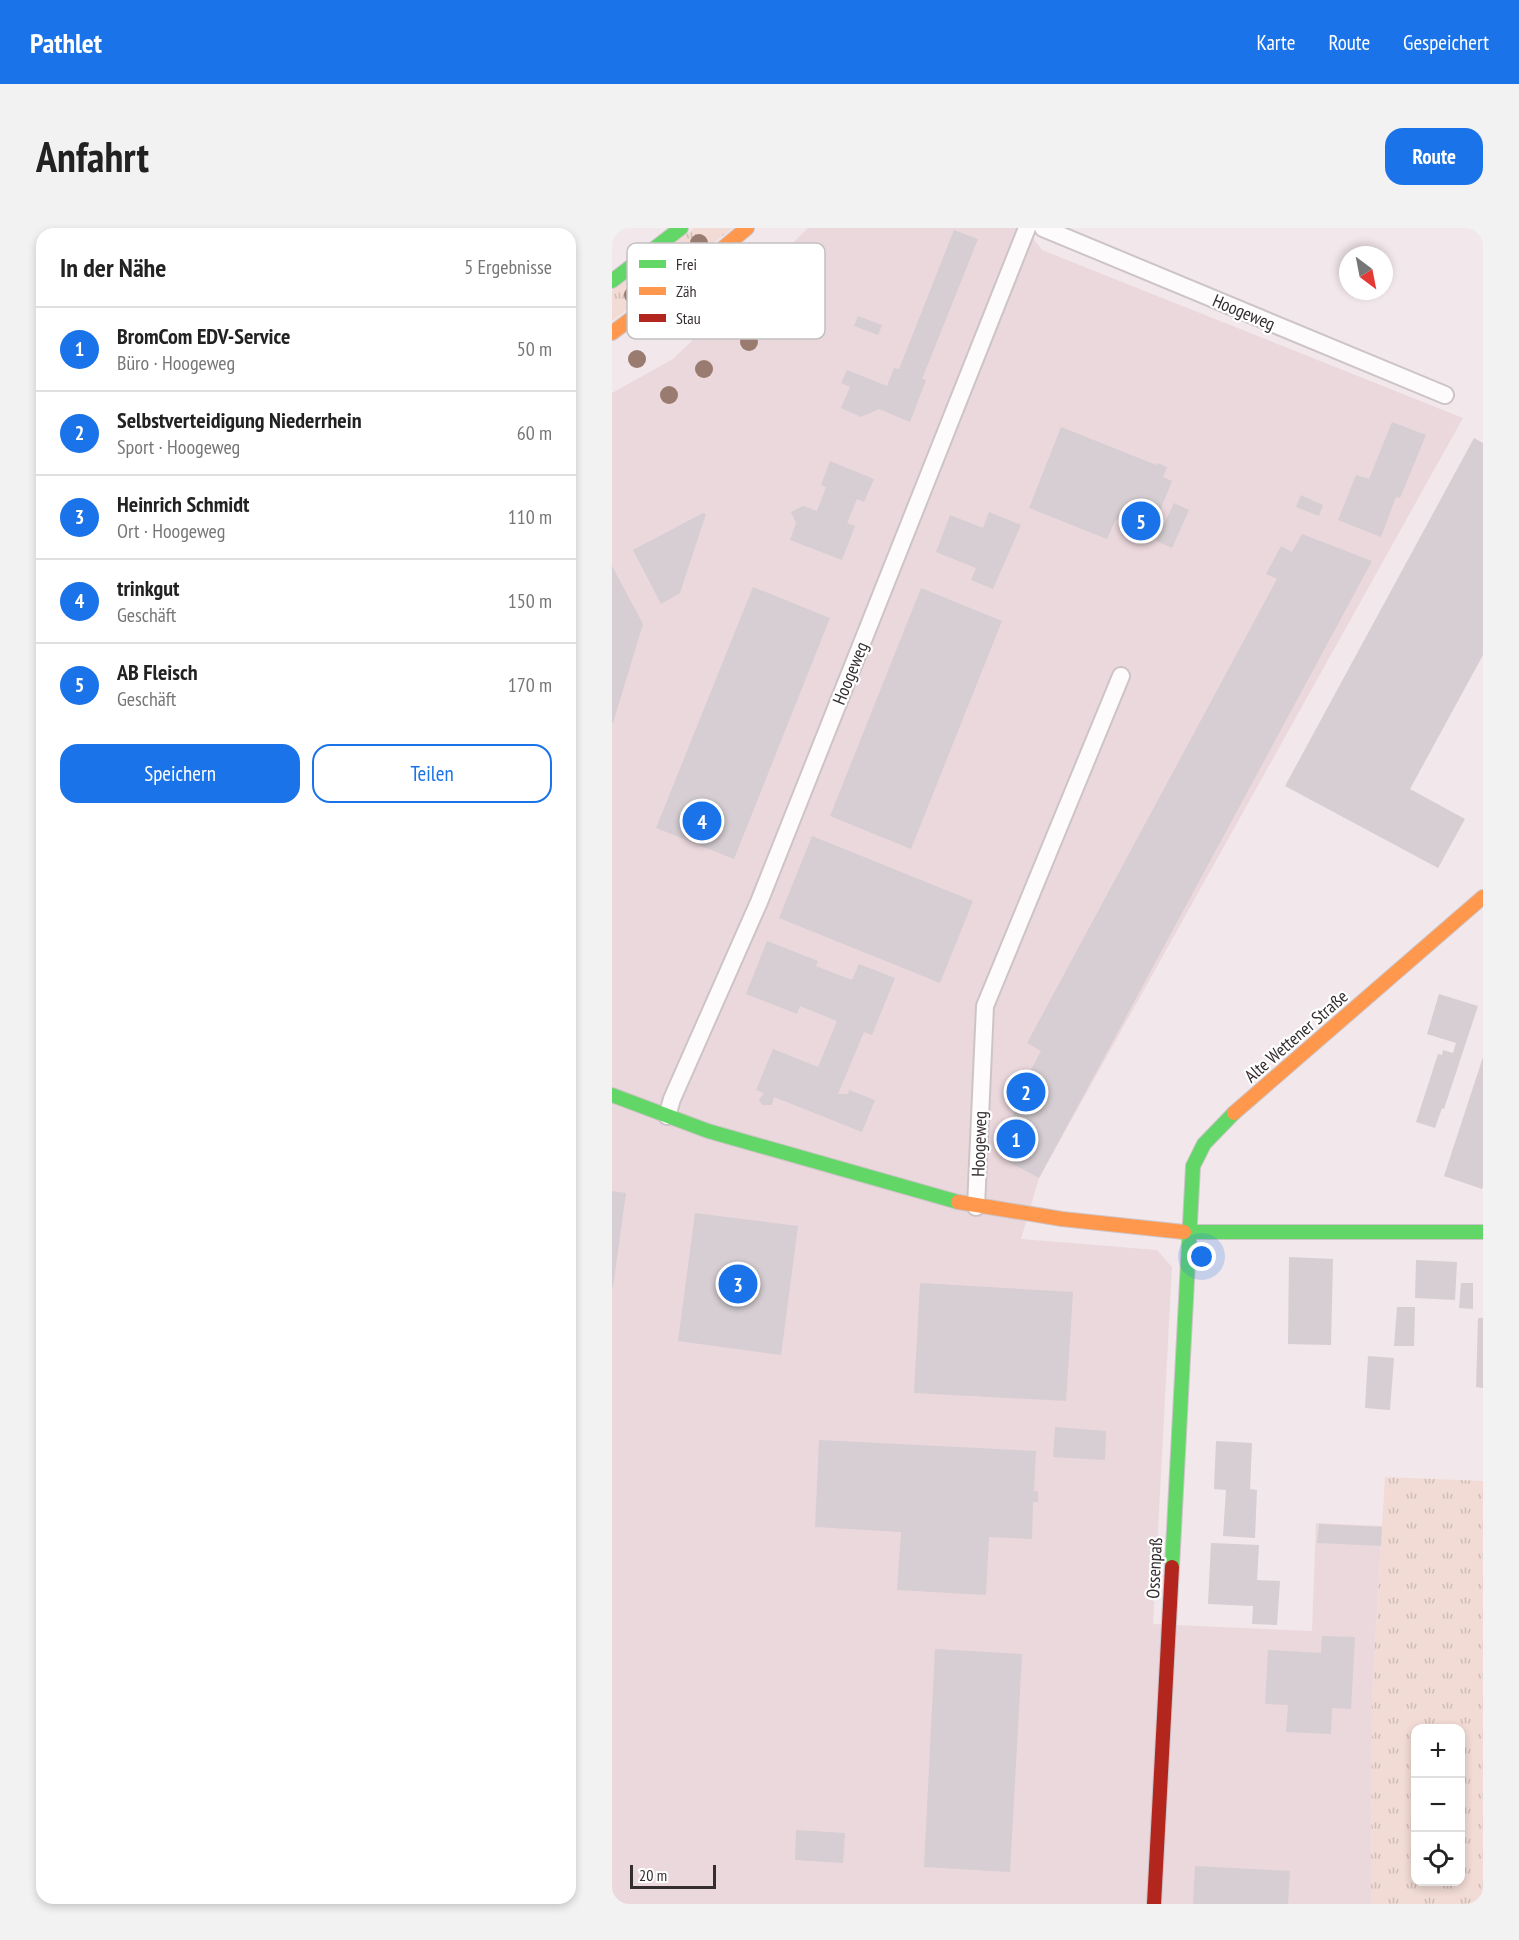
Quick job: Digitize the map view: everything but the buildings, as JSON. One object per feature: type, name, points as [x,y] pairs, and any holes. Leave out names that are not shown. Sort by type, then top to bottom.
[{"type":"street","points":[[661,243],[681,228]]},
{"type":"street","points":[[729,243],[747,228]]},
{"type":"street","points":[[612,281],[627,269]]},
{"type":"street","points":[[612,333],[627,322]]},
{"type":"street","name":"Alte Wettener Straße","points":[[1190,1233],[1190,1183],[1193,1166],[1204,1144],[1221,1125],[1483,897]]},
{"type":"street","name":"Hoogeweg","points":[[612,1095],[708,1131],[976,1206],[1062,1220],[1190,1233],[1483,1232]]},
{"type":"street","name":"Ossenpaß","points":[[1154,1904],[1190,1233]]},
{"type":"lane","name":"Hoogeweg","points":[[667,1116],[672,1099],[759,902],[1027,228]]},
{"type":"lane","name":"Hoogeweg","points":[[1043,228],[1445,395]]},
{"type":"lane","name":"Hoogeweg","points":[[976,1206],[985,1006],[1121,676]]},
{"type":"shaded area","points":[[808,228],[1025,228],[1042,250],[1463,418],[1039,1178],[1021,1239],[1157,1250],[1172,1267],[1153,1624],[1312,1631],[1316,1523],[1382,1526],[1372,1696],[1371,1904],[612,1904],[612,393],[673,359],[694,339],[825,339],[825,243],[793,243]]},
{"type":"green space","points":[[694,228],[733,228],[713,243],[674,243]]},
{"type":"green space","points":[[627,279],[627,309],[612,321],[612,291]]},
{"type":"green space","points":[[1385,1477],[1483,1481],[1483,1904],[1371,1904],[1372,1696]]},
{"type":"traffic: fast","points":[[661,243],[681,228]]},
{"type":"traffic: fast","points":[[612,281],[627,269]]},
{"type":"traffic: fast","points":[[612,1095],[708,1131],[958,1202]]},
{"type":"traffic: fast","points":[[1172,1567],[1193,1166],[1204,1144],[1234,1113]]},
{"type":"traffic: fast","points":[[1184,1232],[1483,1232]]},
{"type":"traffic: slow","points":[[729,243],[747,228]]},
{"type":"traffic: slow","points":[[612,333],[627,322]]},
{"type":"traffic: slow","points":[[1234,1113],[1483,897]]},
{"type":"traffic: slow","points":[[958,1202],[1062,1219],[1184,1232]]},
{"type":"traffic: jam","points":[[1154,1904],[1172,1567]]},
{"type":"place","name":"AB Fleisch","points":[[1141,521]]},
{"type":"place","name":"trinkgut","points":[[702,821]]},
{"type":"place","name":"Selbstverteidigung Niederrhein","points":[[1026,1092]]},
{"type":"place","name":"BromCom EDV-Service","points":[[1016,1139]]},
{"type":"place","name":"Heinrich Schmidt","points":[[738,1284]]}]
